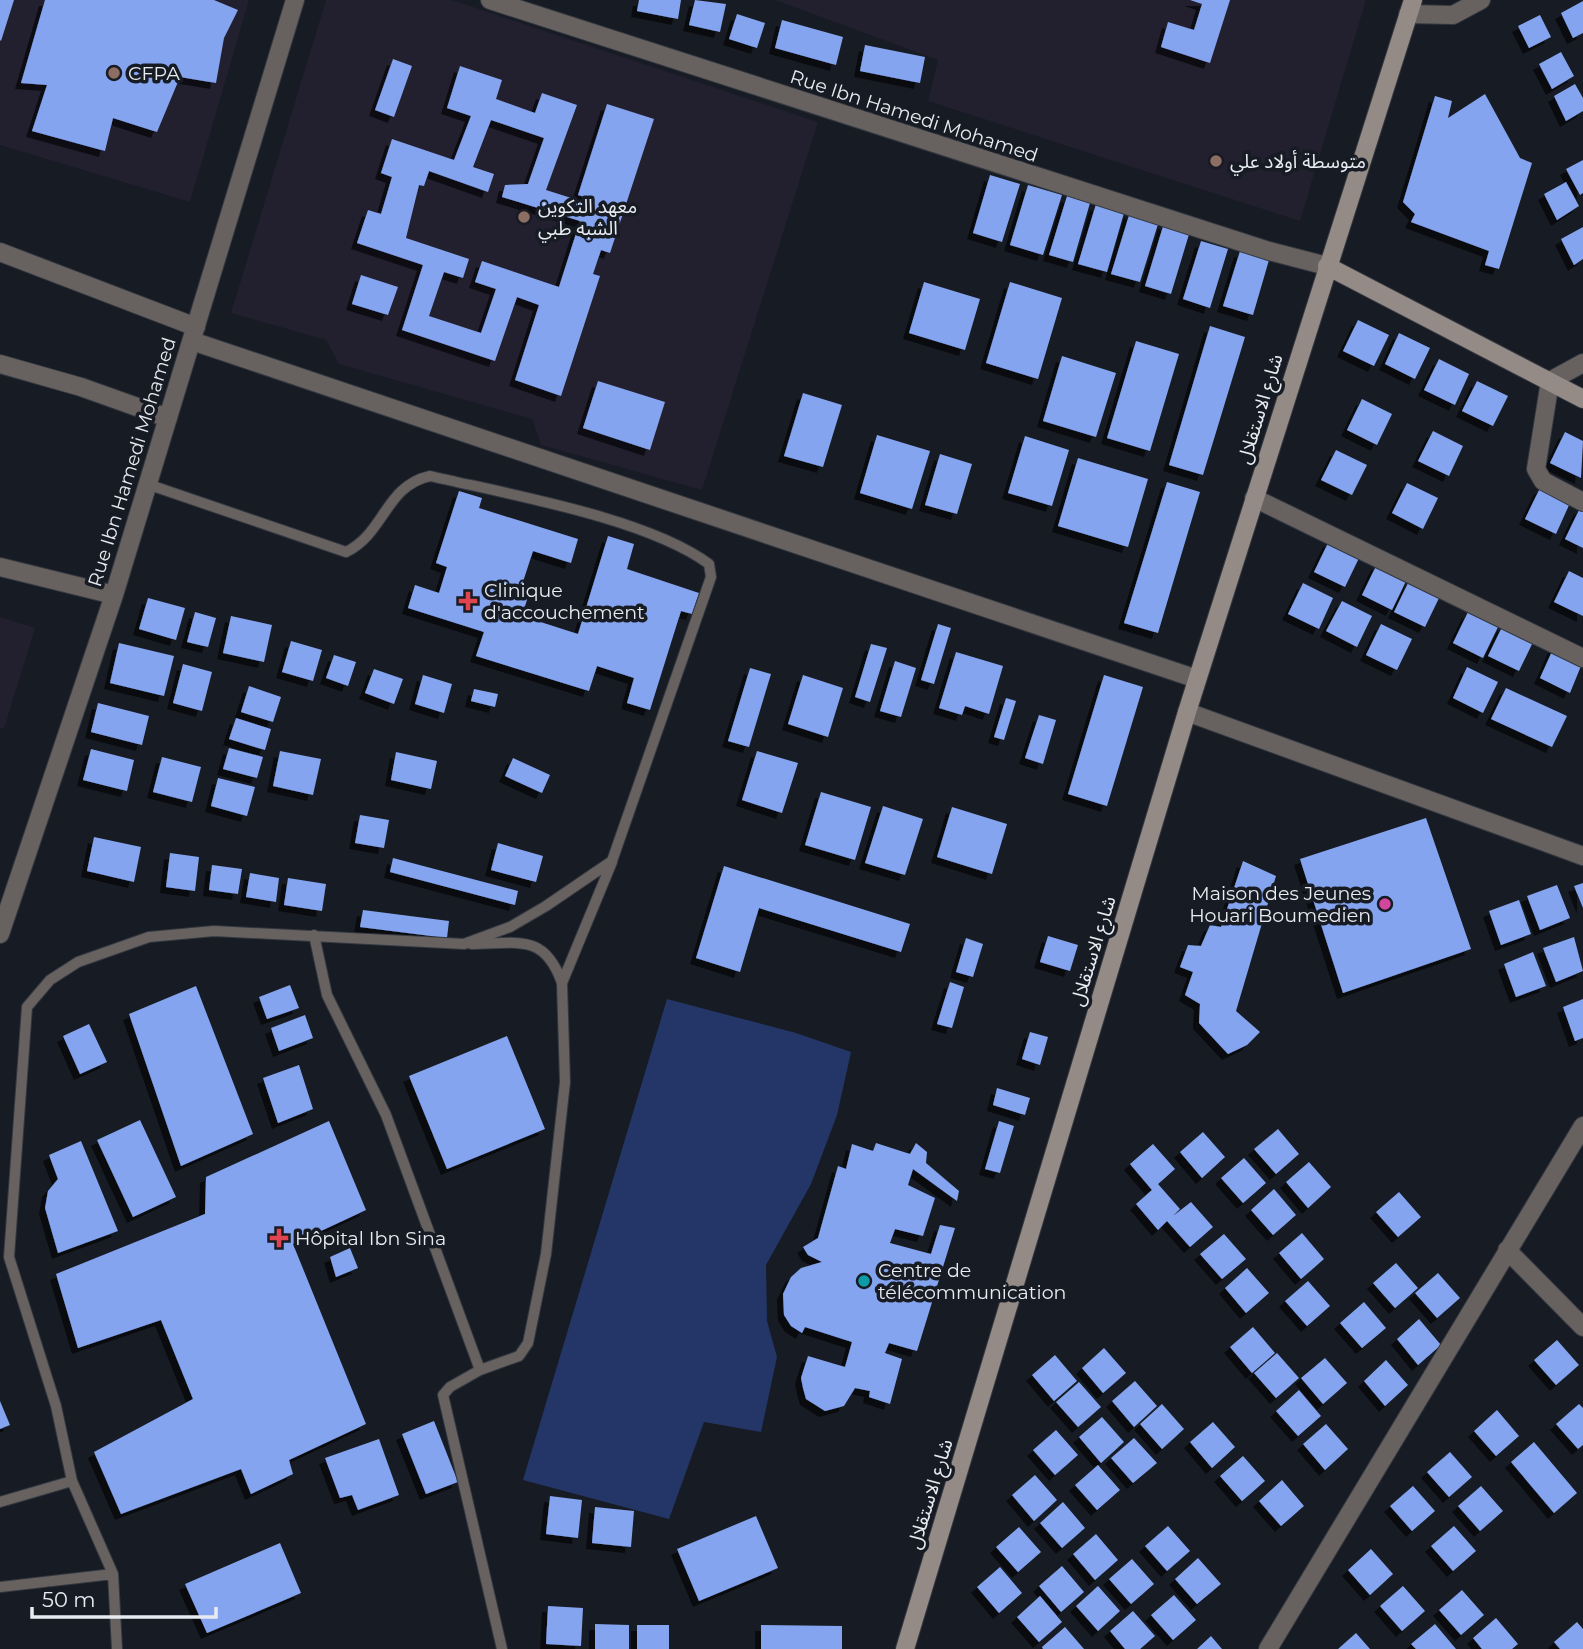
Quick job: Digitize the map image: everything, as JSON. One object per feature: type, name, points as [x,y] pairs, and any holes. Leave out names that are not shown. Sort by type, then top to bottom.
[{"type":"street","name":"Rue Ibn Hamedi Mohamed","points":[[0,934],[114,595],[295,0]]},
{"type":"street","name":"Rue Ibn Hamedi Mohamed","points":[[490,0],[1113,202],[1269,251],[1327,266]]},
{"type":"street","points":[[1411,7],[1453,15],[1481,0]]},
{"type":"street","name":"شارع الاستقلال","points":[[905,1649],[1187,712],[1411,7]]},
{"type":"street","points":[[0,252],[194,334],[1198,679]]},
{"type":"street","points":[[1327,266],[1583,399]]},
{"type":"street","points":[[1550,381],[1583,363]]},
{"type":"street","points":[[0,364],[81,387],[167,418]]},
{"type":"street","points":[[1550,381],[1537,457],[1538,476],[1583,502]]},
{"type":"street","points":[[1254,498],[1583,658]]},
{"type":"street","points":[[0,567],[114,595]]},
{"type":"street","points":[[1187,712],[1583,856]]},
{"type":"street","points":[[1268,1649],[1583,1126]]},
{"type":"street","points":[[1507,1250],[1583,1327]]},
{"type":"lane","points":[[147,484],[346,552],[357,547],[373,529],[405,485],[430,476],[618,522],[694,552],[709,564],[711,577],[637,781],[612,861],[562,983]]},
{"type":"lane","points":[[464,944],[510,927],[612,861]]},
{"type":"lane","points":[[117,1649],[113,1574],[72,1481],[56,1406],[9,1257],[27,1007],[50,981],[78,962],[149,937],[214,931],[532,945],[544,950],[555,962],[562,983],[565,1082],[546,1254],[528,1343],[519,1356],[480,1370],[450,1387],[443,1395],[502,1649]]},
{"type":"lane","points":[[314,934],[327,995],[386,1115],[480,1370]]},
{"type":"lane","points":[[0,1502],[72,1481]]},
{"type":"lane","points":[[0,1587],[113,1574]]},
{"type":"shaded area","name":"CFPA","points":[[0,0],[249,0],[190,202],[0,145]]},
{"type":"shaded area","name":"معهد التكوين الشبه طبي","points":[[326,0],[452,0],[818,122],[702,490],[541,445],[532,419],[339,364],[326,340],[231,313]]},
{"type":"shaded area","name":"متوسطة أولاد علي","points":[[775,0],[1366,0],[1300,221],[928,101],[938,60]]},
{"type":"shaded area","points":[[0,617],[35,628],[4,729],[0,728]]},
{"type":"shaded area","points":[[667,999],[796,1033],[851,1052],[837,1115],[811,1184],[766,1265],[767,1321],[777,1357],[761,1432],[704,1422],[669,1519],[523,1480]]},
{"type":"building","points":[[0,0],[14,0],[1,41],[0,40]]},
{"type":"building","points":[[45,0],[214,0],[238,10],[224,38],[216,83],[180,77],[157,132],[113,118],[105,151],[32,131],[47,85],[21,83]]},
{"type":"building","points":[[639,0],[681,0],[678,19],[637,11]]},
{"type":"building","points":[[695,0],[726,4],[720,32],[689,25]]},
{"type":"building","points":[[1190,0],[1230,0],[1210,63],[1161,47],[1168,22],[1194,30],[1202,4]]},
{"type":"building","points":[[1583,1],[1583,33],[1573,38],[1561,13]]},
{"type":"building","points":[[737,14],[765,23],[757,48],[729,39]]},
{"type":"building","points":[[1540,15],[1551,37],[1529,48],[1518,26]]},
{"type":"building","points":[[782,20],[843,37],[836,65],[775,48]]},
{"type":"building","points":[[865,45],[925,57],[920,83],[860,71]]},
{"type":"building","points":[[1561,52],[1574,76],[1552,89],[1539,64]]},
{"type":"building","points":[[393,59],[412,66],[394,117],[375,110]]},
{"type":"building","points":[[460,66],[502,80],[496,99],[535,113],[542,93],[577,105],[546,190],[587,203],[588,198],[578,195],[607,104],[654,119],[610,253],[601,250],[593,274],[600,276],[561,396],[515,380],[539,305],[517,297],[495,361],[402,330],[423,265],[357,243],[368,210],[381,214],[392,177],[381,173],[392,139],[454,160],[471,116],[447,108]],"holes":[[[491,120],[544,138],[528,184],[505,185],[502,197],[580,221],[559,287],[482,261],[475,282],[496,289],[481,333],[429,316],[444,272],[463,278],[469,259],[406,238],[419,185],[424,186],[429,171],[488,192],[494,174],[473,167]]]},
{"type":"building","points":[[1575,84],[1583,98],[1583,111],[1566,121],[1554,96]]},
{"type":"building","points":[[1485,94],[1520,158],[1532,163],[1499,269],[1485,265],[1489,251],[1411,222],[1415,214],[1403,202],[1435,96],[1452,101],[1448,118]]},
{"type":"building","points":[[1583,160],[1583,193],[1580,195],[1566,169]]},
{"type":"building","points":[[990,175],[1020,184],[1002,242],[973,233]]},
{"type":"building","points":[[1566,182],[1579,206],[1557,220],[1544,194]]},
{"type":"building","points":[[1028,185],[1062,195],[1043,255],[1010,245]]},
{"type":"building","points":[[1067,196],[1090,203],[1073,262],[1049,255]]},
{"type":"building","points":[[1096,204],[1124,213],[1107,272],[1078,264]]},
{"type":"building","points":[[1130,212],[1159,221],[1140,282],[1111,274]]},
{"type":"building","points":[[1164,223],[1190,231],[1171,294],[1145,286]]},
{"type":"building","points":[[1583,227],[1583,259],[1574,265],[1561,239]]},
{"type":"building","points":[[1201,241],[1228,249],[1210,308],[1183,299]]},
{"type":"building","points":[[1240,251],[1269,260],[1253,315],[1223,306]]},
{"type":"building","points":[[361,275],[398,287],[388,315],[352,304]]},
{"type":"building","points":[[924,282],[980,299],[965,350],[909,333]]},
{"type":"building","points":[[1010,282],[1062,298],[1038,379],[986,363]]},
{"type":"building","points":[[1358,320],[1389,335],[1374,366],[1343,351]]},
{"type":"building","points":[[1210,326],[1245,337],[1203,475],[1169,465]]},
{"type":"building","points":[[1399,333],[1430,348],[1415,379],[1385,364]]},
{"type":"building","points":[[1136,341],[1179,354],[1150,451],[1107,438]]},
{"type":"building","points":[[1062,356],[1116,373],[1096,437],[1043,421]]},
{"type":"building","points":[[1439,359],[1469,374],[1455,405],[1424,390]]},
{"type":"building","points":[[598,381],[665,402],[650,450],[583,428]]},
{"type":"building","points":[[1477,381],[1508,396],[1493,426],[1462,411]]},
{"type":"building","points":[[803,393],[842,405],[823,467],[784,456]]},
{"type":"building","points":[[1362,399],[1392,414],[1377,445],[1347,430]]},
{"type":"building","points":[[1433,431],[1463,446],[1449,476],[1418,461]]},
{"type":"building","points":[[1565,432],[1583,441],[1581,478],[1550,463]]},
{"type":"building","points":[[877,435],[930,451],[912,509],[860,493]]},
{"type":"building","points":[[1025,436],[1069,450],[1052,506],[1008,493]]},
{"type":"building","points":[[1336,450],[1367,465],[1352,495],[1321,480]]},
{"type":"building","points":[[940,454],[972,464],[957,514],[925,505]]},
{"type":"building","points":[[1078,458],[1148,479],[1128,547],[1058,526]]},
{"type":"building","points":[[1167,482],[1200,492],[1158,633],[1124,623]]},
{"type":"building","points":[[1407,483],[1438,498],[1423,529],[1392,513]]},
{"type":"building","points":[[1540,488],[1570,503],[1556,534],[1525,519]]},
{"type":"building","name":"Clinique d'accouchement","points":[[459,491],[482,498],[479,508],[578,539],[571,563],[533,551],[521,588],[530,590],[522,616],[578,634],[608,536],[634,544],[627,569],[699,593],[692,614],[681,611],[650,710],[627,703],[634,678],[597,666],[589,691],[476,656],[484,632],[408,608],[415,585],[439,593],[447,567],[436,563]]},
{"type":"building","points":[[1580,508],[1583,510],[1583,548],[1565,539]]},
{"type":"building","points":[[1329,541],[1360,556],[1345,587],[1314,572]]},
{"type":"building","points":[[1377,564],[1407,579],[1392,610],[1362,595]]},
{"type":"building","points":[[1569,571],[1583,578],[1583,616],[1554,602]]},
{"type":"building","points":[[1409,581],[1440,596],[1425,627],[1394,612]]},
{"type":"building","points":[[1303,583],[1333,598],[1319,629],[1288,614]]},
{"type":"building","points":[[148,598],[185,608],[176,640],[139,629]]},
{"type":"building","points":[[1342,601],[1372,616],[1357,647],[1326,631]]},
{"type":"building","points":[[195,612],[216,618],[208,647],[187,642]]},
{"type":"building","points":[[1468,612],[1498,627],[1483,658],[1453,643]]},
{"type":"building","points":[[231,616],[272,625],[264,662],[223,653]]},
{"type":"building","points":[[938,624],[951,628],[934,684],[921,680]]},
{"type":"building","points":[[1381,624],[1412,639],[1397,670],[1366,655]]},
{"type":"building","points":[[1503,625],[1534,640],[1519,671],[1488,656]]},
{"type":"building","points":[[291,641],[322,650],[313,681],[282,672]]},
{"type":"building","points":[[119,643],[174,656],[164,696],[110,683]]},
{"type":"building","points":[[871,644],[887,648],[870,702],[855,697]]},
{"type":"building","points":[[1554,647],[1583,661],[1570,693],[1540,678]]},
{"type":"building","points":[[956,652],[1003,666],[989,714],[965,706],[962,715],[939,708]]},
{"type":"building","points":[[334,655],[356,662],[348,686],[326,678]]},
{"type":"building","points":[[895,661],[916,668],[901,717],[880,711]]},
{"type":"building","points":[[183,664],[212,672],[202,711],[173,703]]},
{"type":"building","points":[[1467,667],[1498,682],[1483,713],[1453,698]]},
{"type":"building","points":[[750,668],[771,674],[749,747],[728,741]]},
{"type":"building","points":[[374,669],[403,679],[394,704],[365,693]]},
{"type":"building","points":[[423,675],[452,684],[444,713],[415,704]]},
{"type":"building","points":[[803,675],[843,688],[828,737],[788,724]]},
{"type":"building","points":[[1104,675],[1143,687],[1107,806],[1068,794]]},
{"type":"building","points":[[249,686],[281,697],[273,722],[241,712]]},
{"type":"building","points":[[1506,688],[1567,716],[1552,747],[1491,719]]},
{"type":"building","points":[[474,689],[498,694],[495,707],[471,701]]},
{"type":"building","points":[[1006,698],[1016,701],[1004,740],[994,737]]},
{"type":"building","points":[[98,703],[149,716],[142,745],[91,732]]},
{"type":"building","points":[[1039,715],[1056,720],[1043,764],[1025,758]]},
{"type":"building","points":[[236,718],[271,729],[265,750],[229,739]]},
{"type":"building","points":[[229,748],[263,757],[257,778],[223,769]]},
{"type":"building","points":[[91,749],[134,760],[127,791],[83,780]]},
{"type":"building","points":[[280,751],[321,759],[313,795],[273,786]]},
{"type":"building","points":[[757,751],[798,763],[782,813],[742,800]]},
{"type":"building","points":[[396,752],[437,761],[431,789],[391,780]]},
{"type":"building","points":[[162,757],[201,767],[192,802],[153,792]]},
{"type":"building","points":[[513,758],[550,775],[542,793],[505,776]]},
{"type":"building","points":[[218,778],[255,787],[247,816],[211,806]]},
{"type":"building","points":[[821,792],[871,807],[855,860],[805,845]]},
{"type":"building","points":[[883,806],[923,819],[905,875],[865,863]]},
{"type":"building","points":[[952,807],[1007,824],[992,874],[937,857]]},
{"type":"building","points":[[360,815],[389,820],[384,848],[355,843]]},
{"type":"building","name":"Maison des Jeunes Houari Boumedien","points":[[1426,818],[1471,949],[1343,993],[1300,859]]},
{"type":"building","points":[[94,837],[141,847],[134,882],[87,871]]},
{"type":"building","points":[[498,843],[543,856],[536,882],[491,870]]},
{"type":"building","points":[[170,853],[199,857],[195,891],[166,887]]},
{"type":"building","points":[[393,858],[518,891],[515,905],[390,872]]},
{"type":"building","points":[[1243,861],[1276,876],[1236,1011],[1260,1032],[1247,1045],[1228,1054],[1199,1023],[1200,1004],[1185,995],[1193,972],[1180,967],[1188,945],[1201,946],[1210,925],[1221,927]]},
{"type":"building","points":[[212,865],[242,869],[238,894],[209,890]]},
{"type":"building","points":[[724,866],[910,924],[901,952],[759,908],[740,972],[696,958]]},
{"type":"building","points":[[250,873],[279,878],[276,902],[246,897]]},
{"type":"building","points":[[288,878],[326,884],[322,911],[284,905]]},
{"type":"building","points":[[1583,883],[1583,908],[1574,886]]},
{"type":"building","points":[[1557,885],[1570,918],[1540,930],[1527,896]]},
{"type":"building","points":[[1519,900],[1531,934],[1501,945],[1489,911]]},
{"type":"building","points":[[363,910],[449,921],[447,938],[360,927]]},
{"type":"building","points":[[1048,936],[1078,945],[1070,971],[1040,962]]},
{"type":"building","points":[[1574,937],[1583,971],[1556,982],[1543,948]]},
{"type":"building","points":[[966,938],[983,944],[973,977],[956,972]]},
{"type":"building","points":[[1533,952],[1546,986],[1516,997],[1504,964]]},
{"type":"building","points":[[950,982],[964,987],[952,1028],[937,1024]]},
{"type":"building","points":[[290,985],[299,1008],[267,1019],[259,997]]},
{"type":"building","points":[[196,986],[253,1134],[181,1166],[129,1014]]},
{"type":"building","points":[[1583,999],[1583,1038],[1575,1041],[1563,1007]]},
{"type":"building","points":[[305,1015],[313,1038],[279,1051],[271,1028]]},
{"type":"building","points":[[89,1024],[107,1062],[80,1074],[63,1036]]},
{"type":"building","points":[[1030,1032],[1048,1037],[1040,1065],[1022,1059]]},
{"type":"building","points":[[507,1036],[545,1129],[447,1169],[409,1076]]},
{"type":"building","points":[[299,1065],[313,1109],[278,1123],[263,1078]]},
{"type":"building","points":[[997,1088],[1030,1098],[1025,1115],[993,1105]]},
{"type":"building","points":[[140,1120],[176,1197],[133,1217],[97,1140]]},
{"type":"building","points":[[329,1121],[366,1210],[293,1244],[366,1424],[289,1460],[293,1474],[251,1494],[241,1469],[121,1514],[94,1452],[193,1399],[161,1320],[78,1348],[56,1274],[205,1214],[206,1177]]},
{"type":"building","points":[[999,1121],[1014,1126],[1000,1173],[985,1169]]},
{"type":"building","points":[[1278,1129],[1299,1154],[1276,1174],[1254,1149]]},
{"type":"building","points":[[1203,1132],[1225,1157],[1202,1178],[1180,1152]]},
{"type":"building","points":[[81,1141],[118,1231],[58,1253],[45,1208],[48,1191],[58,1179],[49,1155]]},
{"type":"building","name":"Centre de télécommunication","points":[[876,1143],[910,1154],[916,1143],[927,1152],[926,1163],[959,1191],[957,1201],[913,1169],[908,1185],[935,1198],[923,1236],[895,1229],[890,1243],[931,1254],[940,1225],[955,1228],[917,1351],[889,1343],[885,1353],[902,1359],[890,1404],[869,1397],[870,1391],[855,1388],[844,1406],[825,1411],[806,1399],[801,1378],[808,1356],[845,1367],[852,1342],[805,1327],[802,1333],[791,1326],[784,1315],[783,1294],[791,1277],[801,1268],[822,1262],[808,1255],[803,1247],[818,1238],[838,1166],[846,1169],[852,1144],[873,1151]]},
{"type":"building","points":[[1153,1144],[1175,1169],[1158,1184],[1180,1209],[1173,1216],[1191,1202],[1213,1227],[1190,1247],[1167,1221],[1158,1230],[1136,1204],[1152,1190],[1130,1164]]},
{"type":"building","points":[[1244,1158],[1266,1183],[1243,1203],[1221,1178]]},
{"type":"building","points":[[1309,1162],[1331,1187],[1308,1208],[1286,1182]]},
{"type":"building","points":[[1274,1189],[1296,1215],[1273,1235],[1251,1210]]},
{"type":"building","points":[[1399,1192],[1421,1217],[1398,1237],[1376,1212]]},
{"type":"building","points":[[1302,1233],[1324,1259],[1301,1279],[1279,1253]]},
{"type":"building","points":[[1224,1234],[1246,1259],[1222,1279],[1200,1254]]},
{"type":"building","points":[[350,1248],[358,1268],[336,1277],[330,1257]]},
{"type":"building","points":[[1396,1263],[1418,1288],[1395,1308],[1373,1283]]},
{"type":"building","points":[[1247,1268],[1269,1293],[1246,1313],[1225,1288]]},
{"type":"building","points":[[1438,1273],[1460,1298],[1437,1318],[1415,1293]]},
{"type":"building","points":[[1308,1281],[1330,1306],[1307,1326],[1285,1301]]},
{"type":"building","points":[[1364,1302],[1386,1328],[1362,1348],[1340,1323]]},
{"type":"building","points":[[1419,1319],[1441,1345],[1418,1365],[1397,1339]]},
{"type":"building","points":[[1253,1327],[1275,1353],[1252,1373],[1230,1347]]},
{"type":"building","points":[[1557,1340],[1579,1365],[1556,1385],[1534,1360]]},
{"type":"building","points":[[1104,1348],[1126,1373],[1103,1393],[1082,1368]]},
{"type":"building","points":[[1277,1353],[1299,1378],[1276,1398],[1254,1373]]},
{"type":"building","points":[[1055,1355],[1077,1381],[1054,1401],[1032,1375]]},
{"type":"building","points":[[1325,1358],[1347,1383],[1323,1404],[1301,1378]]},
{"type":"building","points":[[1386,1360],[1408,1385],[1385,1406],[1364,1381]]},
{"type":"building","points":[[1135,1381],[1157,1406],[1134,1427],[1112,1401]]},
{"type":"building","points":[[1079,1382],[1101,1407],[1078,1427],[1056,1402]]},
{"type":"building","points":[[1299,1390],[1321,1416],[1298,1436],[1276,1411]]},
{"type":"building","points":[[0,1401],[10,1425],[0,1429]]},
{"type":"building","points":[[1162,1404],[1184,1429],[1162,1449],[1140,1424]]},
{"type":"building","points":[[1579,1404],[1583,1408],[1583,1445],[1578,1449],[1556,1424]]},
{"type":"building","points":[[1497,1410],[1519,1436],[1496,1456],[1474,1431]]},
{"type":"building","points":[[1102,1417],[1124,1442],[1101,1463],[1079,1437]]},
{"type":"building","points":[[434,1421],[458,1482],[426,1494],[402,1434]]},
{"type":"building","points":[[1213,1422],[1235,1447],[1212,1468],[1190,1442]]},
{"type":"building","points":[[1326,1424],[1348,1449],[1325,1470],[1303,1444]]},
{"type":"building","points":[[1056,1430],[1078,1455],[1055,1475],[1033,1450]]},
{"type":"building","points":[[1134,1438],[1157,1463],[1133,1483],[1111,1458]]},
{"type":"building","points":[[379,1439],[399,1495],[358,1510],[352,1495],[340,1498],[325,1458]]},
{"type":"building","points":[[1534,1442],[1577,1493],[1554,1513],[1511,1462]]},
{"type":"building","points":[[1450,1452],[1472,1477],[1449,1497],[1427,1472]]},
{"type":"building","points":[[1243,1456],[1265,1481],[1242,1501],[1220,1476]]},
{"type":"building","points":[[1098,1465],[1120,1490],[1097,1510],[1075,1485]]},
{"type":"building","points":[[1035,1475],[1057,1500],[1034,1521],[1012,1495]]},
{"type":"building","points":[[1282,1480],[1304,1506],[1281,1526],[1259,1501]]},
{"type":"building","points":[[1413,1486],[1435,1511],[1412,1531],[1390,1506]]},
{"type":"building","points":[[1481,1486],[1503,1511],[1480,1531],[1458,1506]]},
{"type":"building","points":[[550,1496],[582,1500],[578,1538],[546,1534]]},
{"type":"building","points":[[1063,1502],[1085,1528],[1062,1548],[1040,1523]]},
{"type":"building","points":[[595,1507],[634,1511],[631,1547],[592,1543]]},
{"type":"building","points":[[756,1516],[778,1568],[699,1601],[677,1549]]},
{"type":"building","points":[[1168,1526],[1190,1551],[1167,1571],[1145,1546]]},
{"type":"building","points":[[1454,1526],[1476,1551],[1453,1571],[1431,1546]]},
{"type":"building","points":[[1019,1527],[1041,1552],[1018,1572],[996,1547]]},
{"type":"building","points":[[1096,1534],[1118,1560],[1095,1580],[1073,1554]]},
{"type":"building","points":[[280,1543],[301,1593],[207,1633],[185,1584]]},
{"type":"building","points":[[1371,1549],[1393,1574],[1370,1595],[1348,1570]]},
{"type":"building","points":[[1198,1558],[1221,1584],[1197,1604],[1175,1579]]},
{"type":"building","points":[[1132,1559],[1154,1584],[1131,1604],[1109,1579]]},
{"type":"building","points":[[1062,1566],[1084,1592],[1061,1612],[1039,1586]]},
{"type":"building","points":[[1000,1567],[1022,1593],[999,1613],[977,1587]]},
{"type":"building","points":[[1098,1586],[1120,1611],[1098,1631],[1076,1606]]},
{"type":"building","points":[[1403,1586],[1425,1611],[1402,1631],[1380,1606]]},
{"type":"building","points":[[1462,1590],[1484,1615],[1461,1635],[1439,1610]]},
{"type":"building","points":[[1174,1595],[1196,1620],[1173,1640],[1151,1615]]},
{"type":"building","points":[[1040,1596],[1062,1622],[1039,1642],[1017,1617]]},
{"type":"building","points":[[548,1606],[583,1608],[581,1646],[546,1644]]},
{"type":"building","points":[[1133,1611],[1155,1636],[1140,1649],[1125,1649],[1110,1631]]},
{"type":"building","points":[[1496,1618],[1518,1644],[1512,1649],[1482,1649],[1473,1638]]},
{"type":"building","points":[[1577,1622],[1583,1629],[1583,1649],[1560,1649],[1554,1642]]},
{"type":"building","points":[[595,1624],[629,1625],[629,1649],[595,1649]]},
{"type":"building","points":[[1435,1624],[1456,1649],[1416,1649],[1411,1644]]},
{"type":"building","points":[[637,1625],[669,1625],[669,1649],[637,1649]]},
{"type":"building","points":[[761,1625],[842,1626],[842,1649],[761,1649]]},
{"type":"building","points":[[1065,1627],[1084,1649],[1043,1649],[1042,1647]]},
{"type":"building","points":[[1356,1633],[1370,1649],[1338,1649]]},
{"type":"building","points":[[1211,1636],[1222,1649],[1197,1649]]},
{"type":"place","name":"CFPA","points":[[114,73]]},
{"type":"place","name":"متوسطة أولاد علي","points":[[1216,161]]},
{"type":"place","name":"معهد التكوين الشبه طبي","points":[[524,217]]},
{"type":"place","name":"Clinique d'accouchement","points":[[468,601]]},
{"type":"place","name":"Maison des Jeunes Houari Boumedien","points":[[1385,904]]},
{"type":"place","name":"Hôpital Ibn Sina","points":[[279,1238]]},
{"type":"place","name":"Centre de télécommunication","points":[[864,1281]]}]
